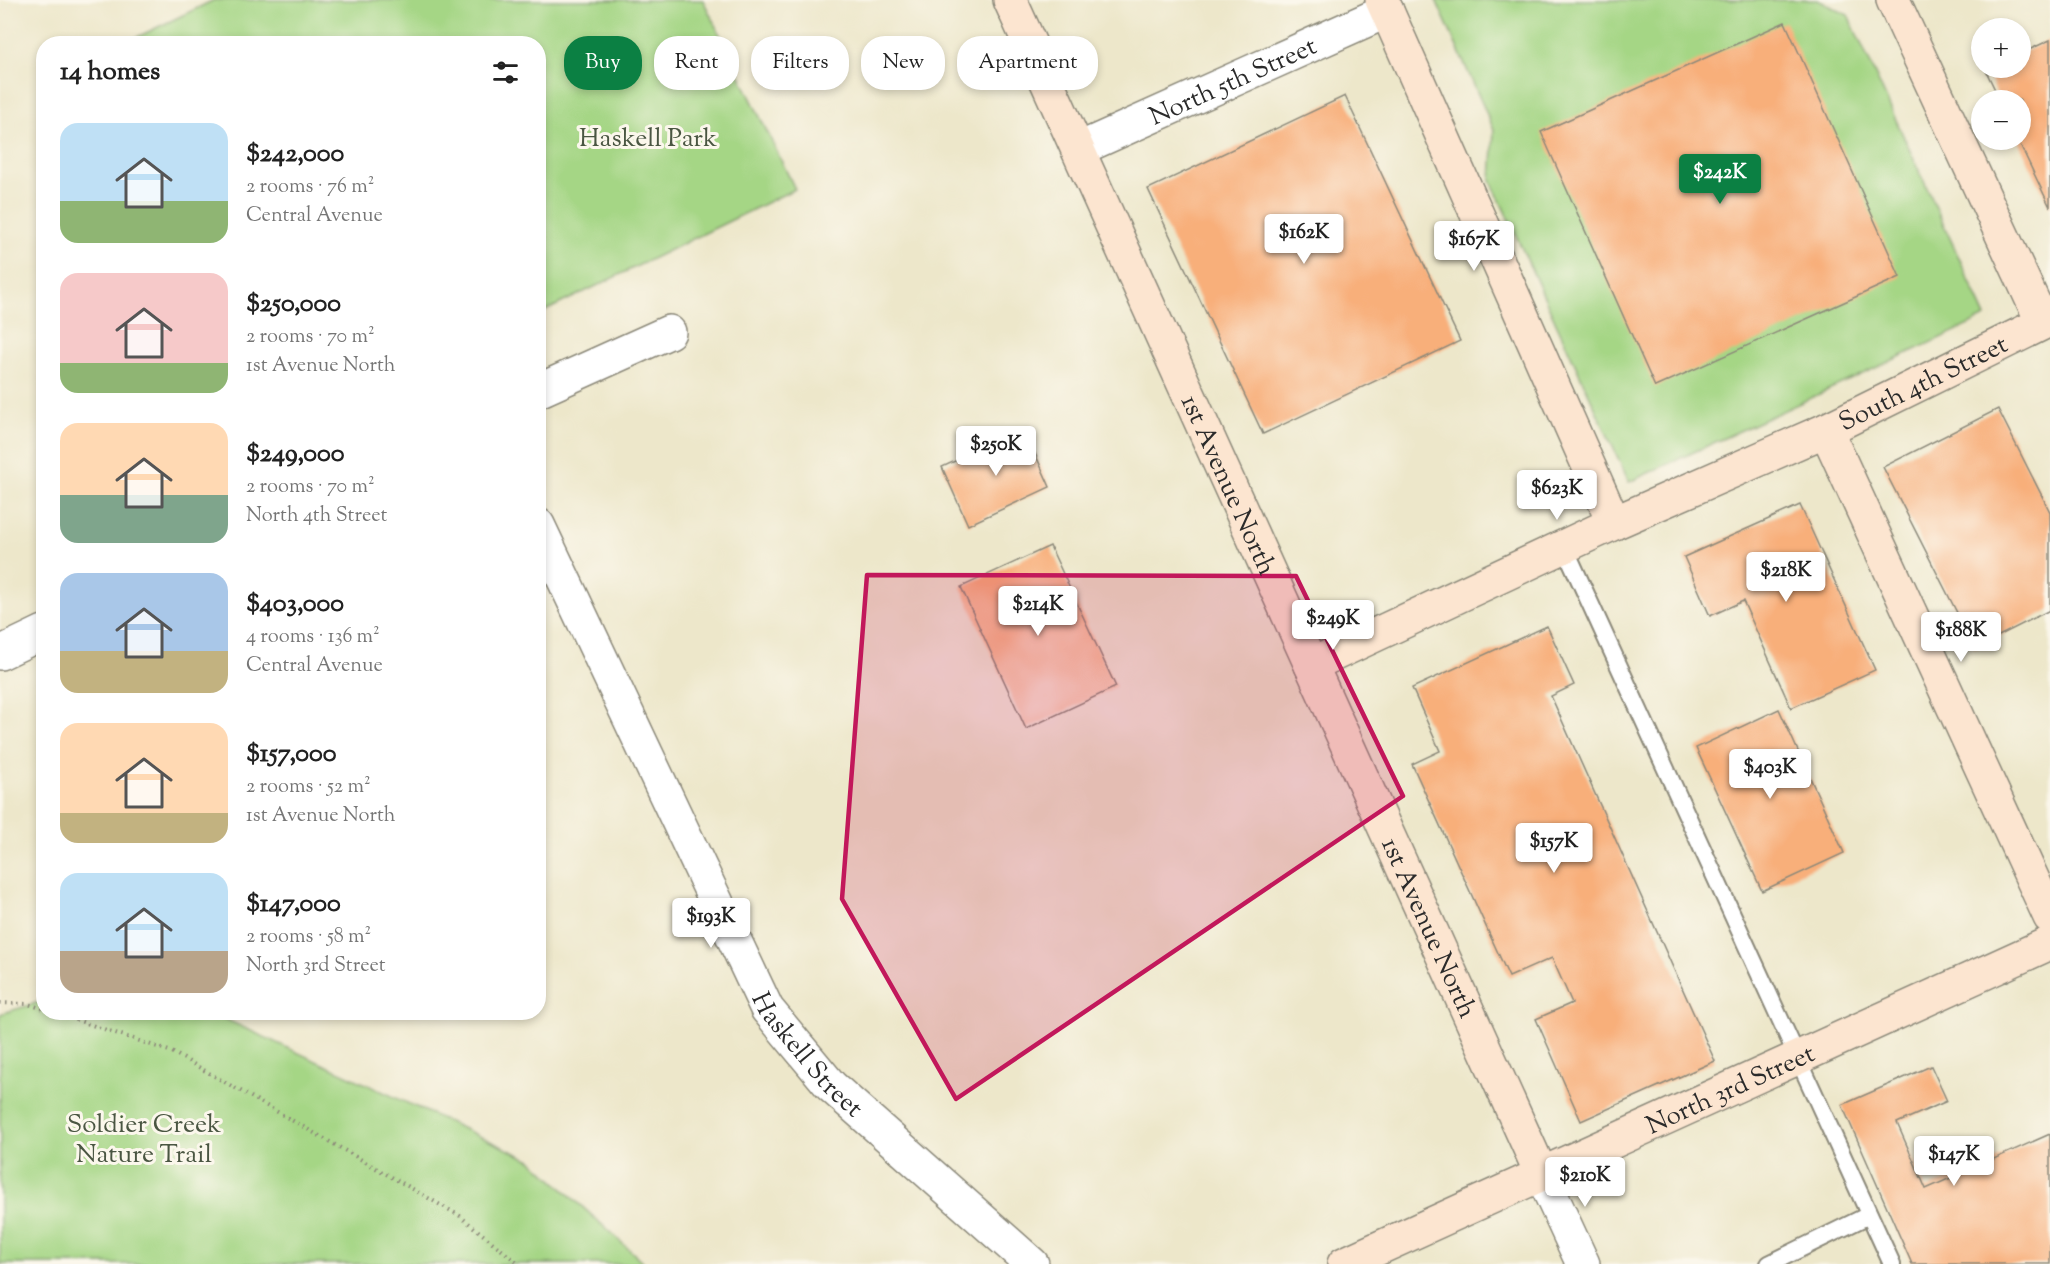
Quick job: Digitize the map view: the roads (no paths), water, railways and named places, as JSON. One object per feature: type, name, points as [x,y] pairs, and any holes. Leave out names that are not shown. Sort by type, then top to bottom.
[{"type":"main road","name":"1st Avenue North","points":[[1010,0],[1541,1173]]},
{"type":"main road","points":[[1893,0],[2047,322]]},
{"type":"main road","points":[[1384,6],[1614,523]]},
{"type":"main road","name":"South 4th Street","points":[[1311,665],[1614,523],[1826,430],[2047,322]]},
{"type":"main road","points":[[1826,430],[2050,917]]},
{"type":"main road","name":"North 3rd Street","points":[[1344,1264],[2050,944]]},
{"type":"street","name":"North 5th Street","points":[[1079,149],[1384,6]]},
{"type":"street","points":[[546,388],[669,332]]},
{"type":"street","name":"Haskell Street","points":[[546,542],[767,1009],[831,1086],[1032,1264]]},
{"type":"street","points":[[0,653],[36,636]]},
{"type":"street","name":"1st Avenue North","points":[[1541,1173],[1583,1264]]},
{"type":"lane","points":[[1564,546],[1892,1264]]},
{"type":"lane","points":[[1769,1264],[1869,1215]]},
{"type":"park label","name":"Haskell Park","points":[[648,137]]},
{"type":"park label","name":"Soldier Creek Nature Trail","points":[[144,1138]]}]
